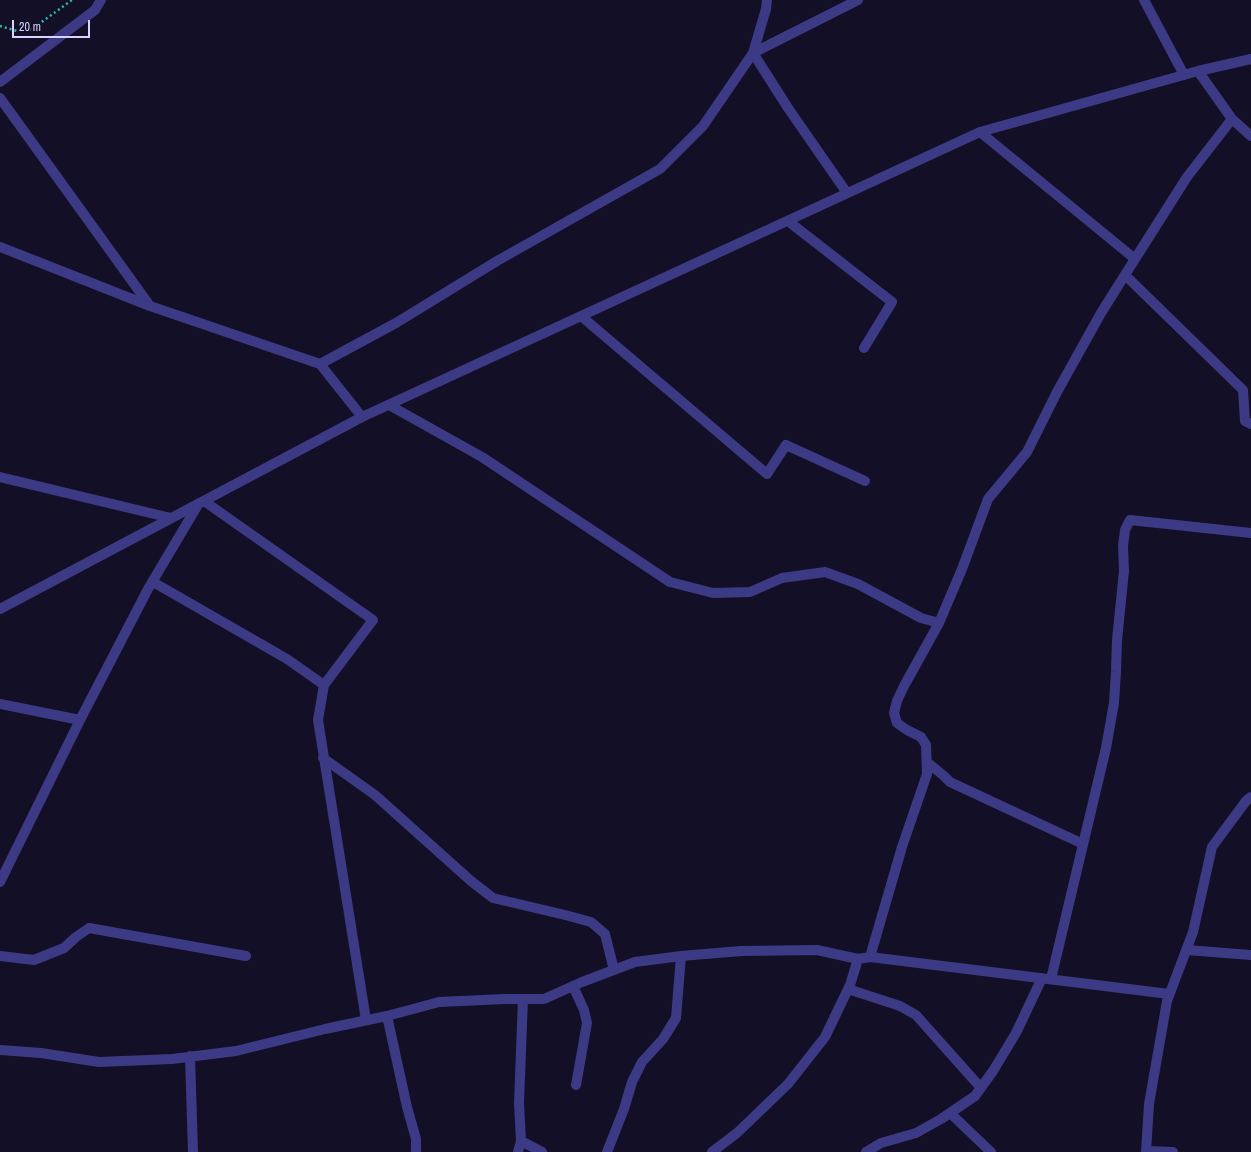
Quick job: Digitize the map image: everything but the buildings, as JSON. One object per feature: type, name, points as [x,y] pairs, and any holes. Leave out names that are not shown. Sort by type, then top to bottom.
[{"type":"street","points":[[0,82],[96,10],[101,0]]},
{"type":"street","points":[[320,364],[396,323],[497,261],[660,169],[703,126],[753,53],[766,9],[767,0]]},
{"type":"street","points":[[753,53],[858,0]]},
{"type":"street","points":[[1144,0],[1184,75]]},
{"type":"street","points":[[753,53],[788,108],[847,193]]},
{"type":"street","points":[[0,609],[362,417],[980,132],[1198,71],[1251,59]]},
{"type":"street","points":[[1198,71],[1232,119],[1251,136]]},
{"type":"street","points":[[0,98],[150,306]]},
{"type":"street","points":[[870,957],[902,847],[927,774],[926,745],[921,737],[897,723],[894,713],[897,701],[939,623],[962,569],[988,499],[1027,452],[1057,392],[1101,313],[1134,259],[1187,177],[1232,119]]},
{"type":"street","points":[[980,132],[1134,259]]},
{"type":"street","points":[[788,221],[892,302],[864,348]]},
{"type":"street","points":[[0,247],[150,306],[320,364],[362,417]]},
{"type":"street","points":[[1125,275],[1243,390],[1245,421],[1251,424]]},
{"type":"street","points":[[581,316],[767,474],[786,445],[865,482]]},
{"type":"street","points":[[389,405],[482,457],[670,582],[713,593],[750,592],[782,578],[825,572],[858,584],[921,618],[939,623]]},
{"type":"street","points":[[0,477],[171,518]]},
{"type":"street","points":[[0,882],[80,720],[152,582],[202,502]]},
{"type":"street","points":[[202,502],[373,620],[324,685],[318,720],[366,1020]]},
{"type":"street","points":[[866,1152],[881,1143],[916,1133],[941,1119],[975,1096],[993,1071],[1016,1033],[1046,978],[1083,844],[1106,748],[1114,703],[1117,640],[1124,571],[1123,546],[1125,530],[1130,520],[1251,533]]},
{"type":"street","points":[[152,582],[287,659],[324,685]]},
{"type":"street","points":[[0,704],[80,720]]},
{"type":"street","points":[[323,758],[375,795],[471,881],[493,898],[591,922],[605,934],[614,970]]},
{"type":"street","points":[[927,762],[950,782],[1083,844]]},
{"type":"street","points":[[1173,1152],[1146,1151],[1149,1104],[1167,1001],[1193,932],[1212,847],[1246,801],[1251,797]]},
{"type":"street","points":[[0,956],[34,960],[64,948],[89,928],[246,956]]},
{"type":"street","points":[[0,1050],[41,1053],[99,1062],[172,1058],[236,1051],[325,1029],[388,1016],[439,1002],[544,999],[635,962],[681,956],[741,951],[817,950],[858,959],[870,957],[1169,994]]},
{"type":"street","points":[[1186,950],[1251,955]]},
{"type":"street","points":[[607,1152],[624,1109],[632,1082],[642,1062],[663,1039],[676,1018],[681,956]]},
{"type":"street","points":[[712,1152],[737,1133],[788,1084],[825,1037],[848,989],[858,959]]},
{"type":"street","points":[[573,986],[584,1010],[587,1023],[576,1085]]},
{"type":"street","points":[[848,989],[900,1006],[916,1015],[981,1088]]},
{"type":"street","points":[[518,1152],[521,1141],[518,1103],[523,999]]},
{"type":"street","points":[[388,1016],[407,1107],[416,1139],[416,1152]]},
{"type":"street","points":[[190,1056],[193,1152]]},
{"type":"street","points":[[950,1113],[991,1152]]},
{"type":"street","points":[[521,1141],[542,1152]]},
{"type":"path","points":[[0,26],[17,31],[32,29],[72,0]]}]
